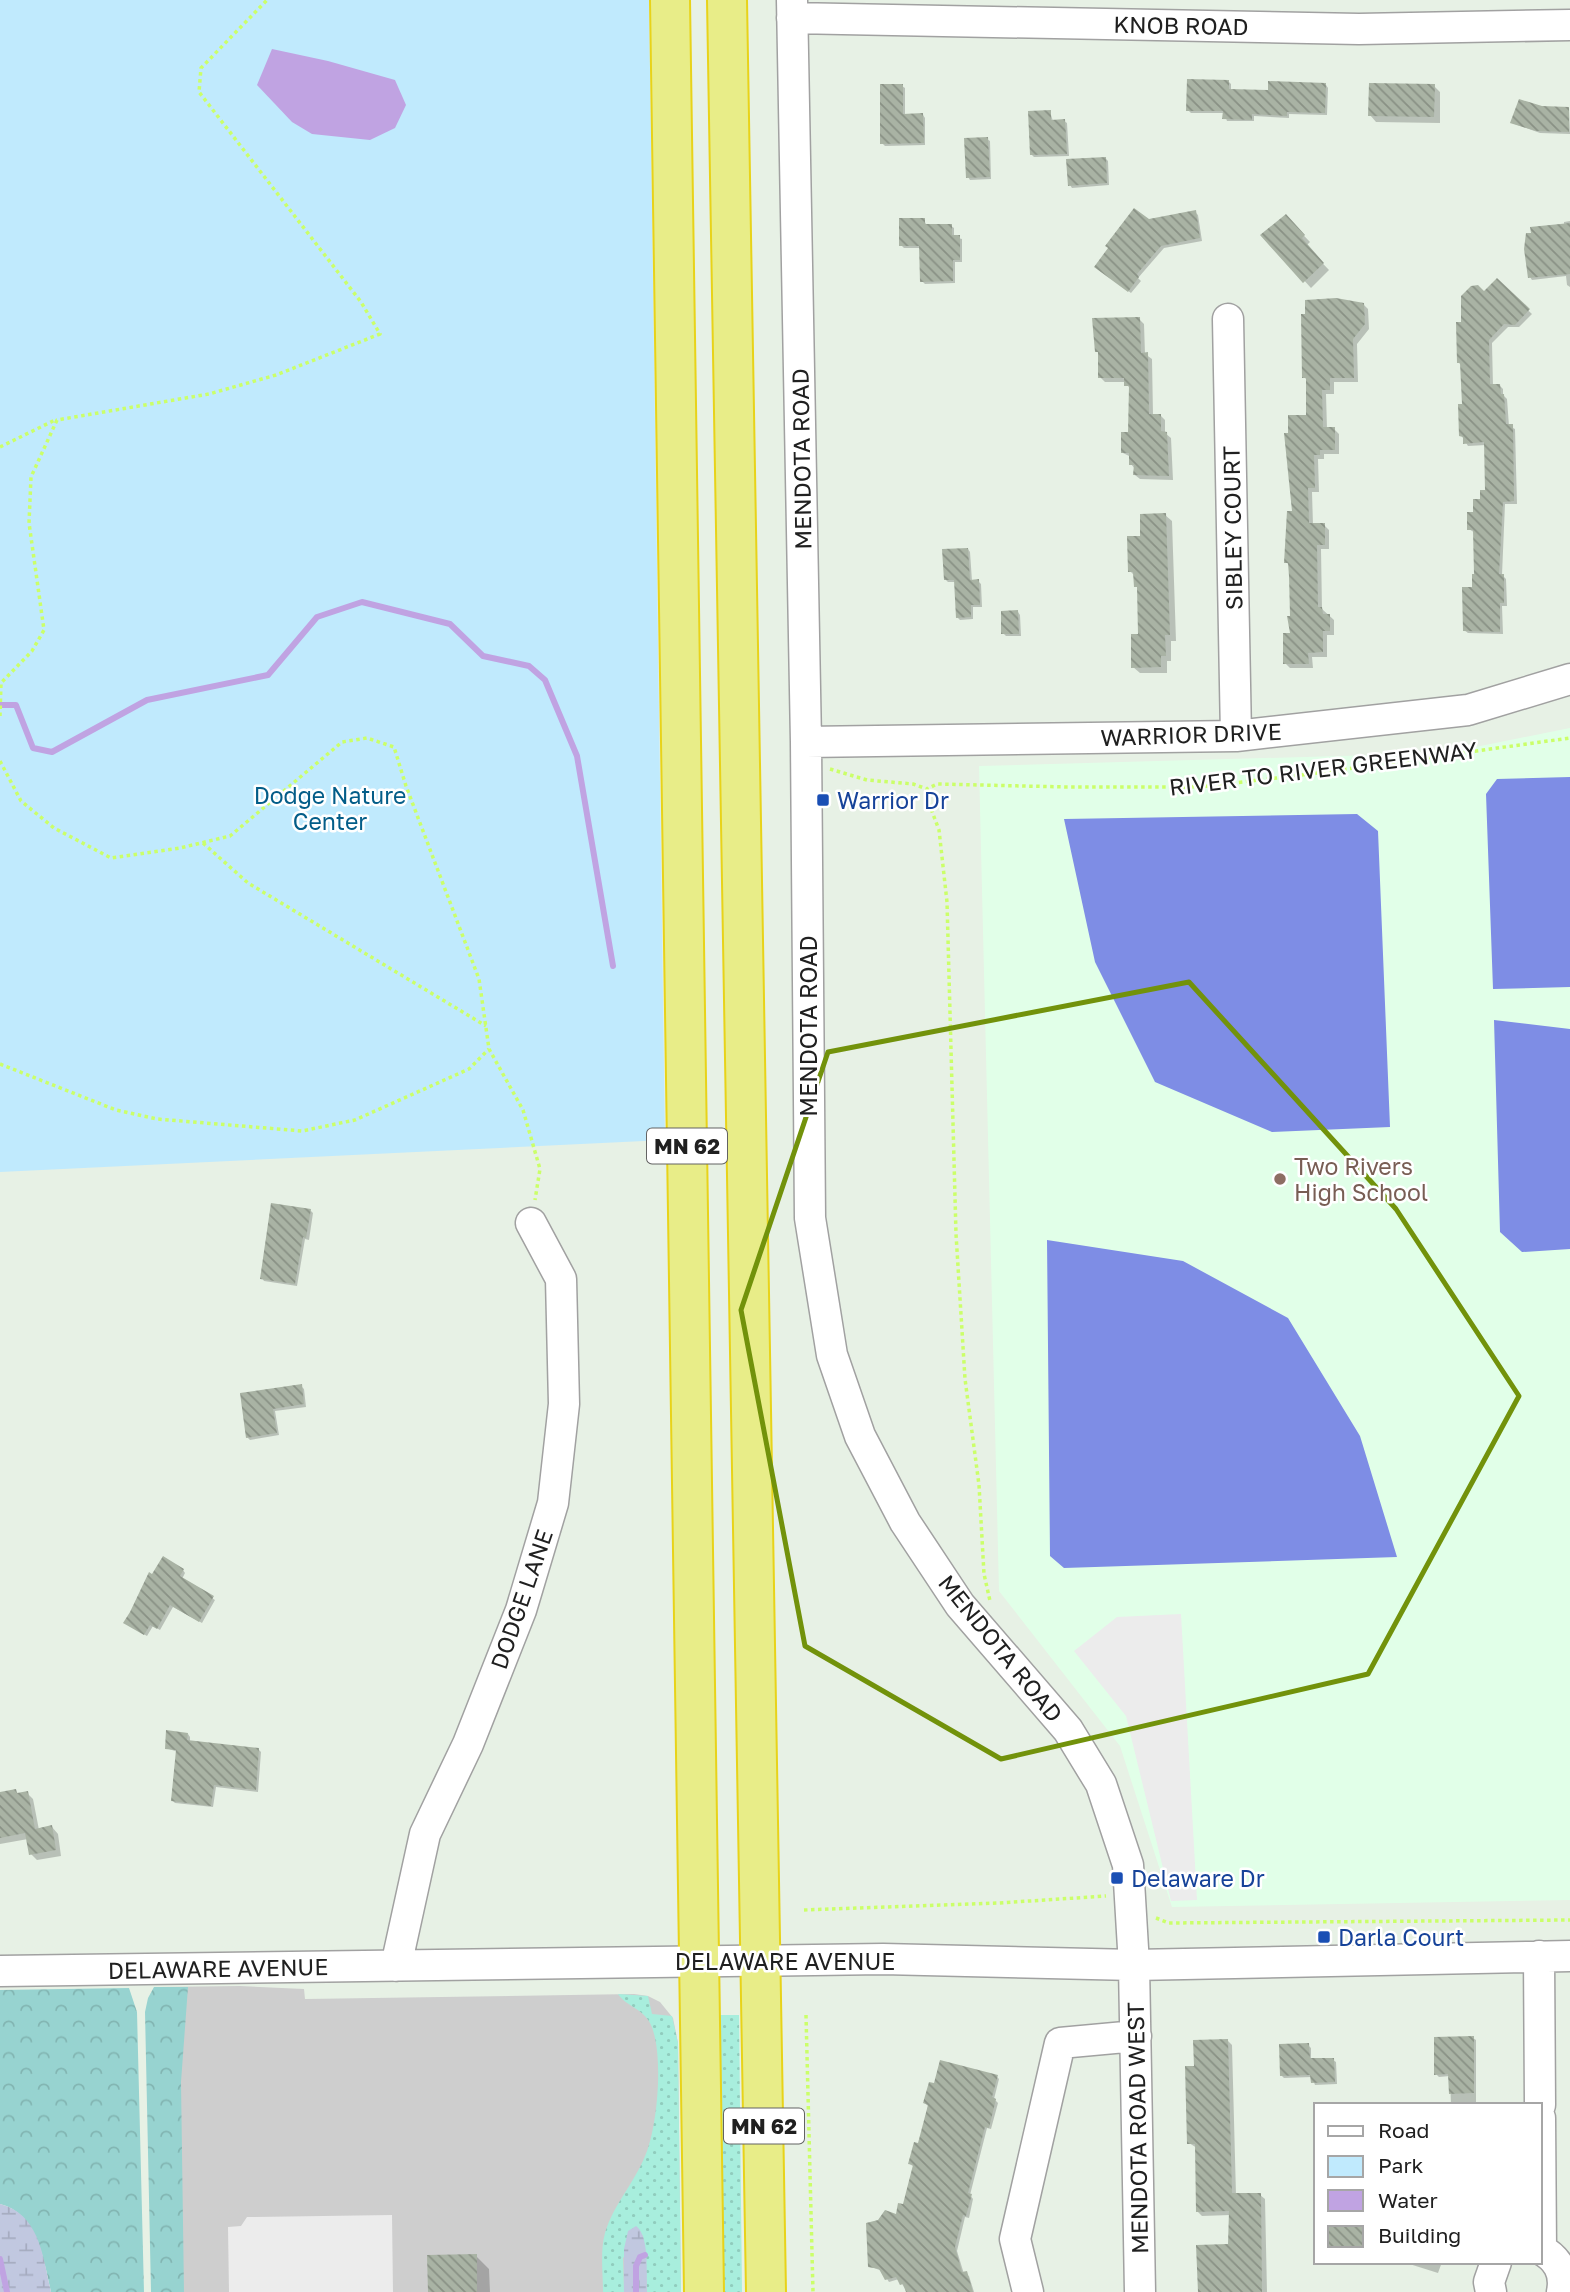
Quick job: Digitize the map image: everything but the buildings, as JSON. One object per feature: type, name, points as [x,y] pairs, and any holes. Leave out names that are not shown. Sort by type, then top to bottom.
[{"type":"highway","name":"MN 62","points":[[670,0],[704,2292]]},
{"type":"highway","name":"MN 62","points":[[727,0],[766,2292]]},
{"type":"street","name":"KNOB ROAD","points":[[792,9],[1359,29],[1570,25]]},
{"type":"street","name":"MENDOTA ROAD","points":[[792,9],[806,742],[810,1218],[832,1356],[860,1436],[905,1522],[960,1605],[1068,1730],[1101,1784],[1128,1865],[1134,1965]]},
{"type":"street","name":"SIBLEY COURT","points":[[1228,319],[1236,736]]},
{"type":"street","name":"WARRIOR DRIVE","points":[[806,742],[1236,736],[1468,710],[1570,679]]},
{"type":"street","name":"DODGE LANE","points":[[396,1966],[425,1834],[468,1744],[521,1610],[553,1503],[564,1404],[561,1279],[531,1223]]},
{"type":"street","points":[[1539,1956],[1540,2103]]},
{"type":"street","name":"DELAWARE AVENUE","points":[[0,1971],[883,1959],[1134,1965],[1570,1956]]},
{"type":"street","name":"MENDOTA ROAD WEST","points":[[1134,1965],[1140,2292]]},
{"type":"street","points":[[1028,2292],[1015,2239],[1060,2043],[1136,2036]]},
{"type":"street","points":[[1542,2250],[1554,2257],[1561,2269],[1564,2284],[1562,2292]]},
{"type":"street","points":[[1491,2292],[1489,2282],[1495,2264]]},
{"type":"path","points":[[0,447],[57,419],[209,394],[276,375],[380,334],[361,302],[199,92],[201,68],[267,0]]},
{"type":"path","points":[[0,716],[1,683],[32,651],[44,630],[29,523],[31,477],[57,419]]},
{"type":"path","points":[[0,761],[22,801],[54,828],[111,858],[230,836],[342,743],[367,738],[394,747],[406,786],[479,979],[489,1049],[523,1110],[540,1169],[531,1223]]},
{"type":"path","name":"RIVER TO RIVER GREENWAY","points":[[827,768],[867,780],[913,783],[927,789],[937,784],[1200,787],[1570,738]]},
{"type":"path","points":[[927,789],[928,801],[939,830],[947,902],[956,1234],[964,1366],[979,1485],[984,1574],[993,1611]]},
{"type":"path","points":[[203,842],[248,883],[486,1026]]},
{"type":"path","points":[[0,1064],[116,1110],[146,1117],[302,1131],[355,1120],[469,1069],[489,1049]]},
{"type":"path","points":[[804,1910],[1108,1896]]},
{"type":"path","points":[[1151,1916],[1169,1923],[1570,1920]]},
{"type":"path","points":[[806,2015],[813,2292]]},
{"type":"highlighted area","points":[[1189,982],[1396,1209],[1519,1396],[1368,1674],[1001,1759],[805,1646],[741,1310],[828,1052]]},
{"type":"shaded area","name":"Two Rivers High School","points":[[1570,728],[1570,1900],[1172,1907],[1120,1746],[999,1591],[979,766],[1446,753]]},
{"type":"shaded area","points":[[1570,777],[1570,987],[1493,989],[1486,794],[1497,779]]},
{"type":"shaded area","points":[[1357,814],[1378,831],[1390,1127],[1272,1132],[1155,1082],[1095,962],[1064,819]]},
{"type":"shaded area","points":[[1494,1020],[1570,1029],[1570,1249],[1522,1252],[1500,1232]]},
{"type":"shaded area","points":[[1047,1240],[1183,1261],[1288,1318],[1360,1436],[1397,1557],[1064,1568],[1050,1556]]},
{"type":"shaded area","points":[[1181,1614],[1197,1900],[1171,1901],[1126,1716],[1074,1651],[1117,1617]]},
{"type":"shaded area","points":[[240,1986],[304,1989],[305,1999],[634,1994],[648,1996],[660,2002],[673,2018],[678,2043],[681,2292],[165,2292],[159,1987]]},
{"type":"shaded area","points":[[618,1994],[648,1996],[652,2014],[672,2016],[678,2043],[681,2292],[647,2292],[643,2235],[623,2258],[624,2292],[603,2292],[603,2240],[609,2222],[647,2151],[654,2123],[658,2086],[657,2050],[650,2023]]},
{"type":"shaded area","points":[[716,2015],[739,2015],[742,2292],[719,2292]]},
{"type":"shaded area","points":[[392,2215],[393,2292],[229,2292],[228,2227],[241,2226],[247,2217]]},
{"type":"green space","name":"Dodge Nature Center","points":[[0,0],[649,0],[665,1140],[0,1172]]},
{"type":"green space","points":[[154,1987],[188,1987],[181,2082],[184,2292],[151,2292],[145,2012]]},
{"type":"green space","points":[[129,1988],[137,2012],[144,2292],[51,2292],[42,2252],[31,2227],[13,2209],[0,2204],[0,1990]]},
{"type":"green space","points":[[0,2204],[13,2209],[32,2227],[42,2252],[51,2292],[0,2292]]},
{"type":"green space","points":[[636,2226],[645,2247],[647,2292],[624,2292],[624,2249],[628,2231]]},
{"type":"water","points":[[272,49],[395,80],[406,105],[395,128],[370,140],[312,134],[292,122],[257,85]]},
{"type":"waterway","points":[[0,705],[16,705],[33,748],[52,752],[147,700],[268,675],[317,617],[362,602],[450,624],[483,656],[529,666],[545,680],[577,756],[613,966]]},
{"type":"waterway","points":[[636,2292],[636,2266],[640,2257],[645,2255]]},
{"type":"waterway","points":[[0,2259],[7,2292]]},
{"type":"place","name":"Warrior Dr","points":[[823,800]]},
{"type":"place","name":"Two Rivers High School","points":[[1280,1179]]},
{"type":"place","name":"Delaware Dr","points":[[1117,1878]]},
{"type":"place","name":"Darla Court","points":[[1324,1937]]}]
